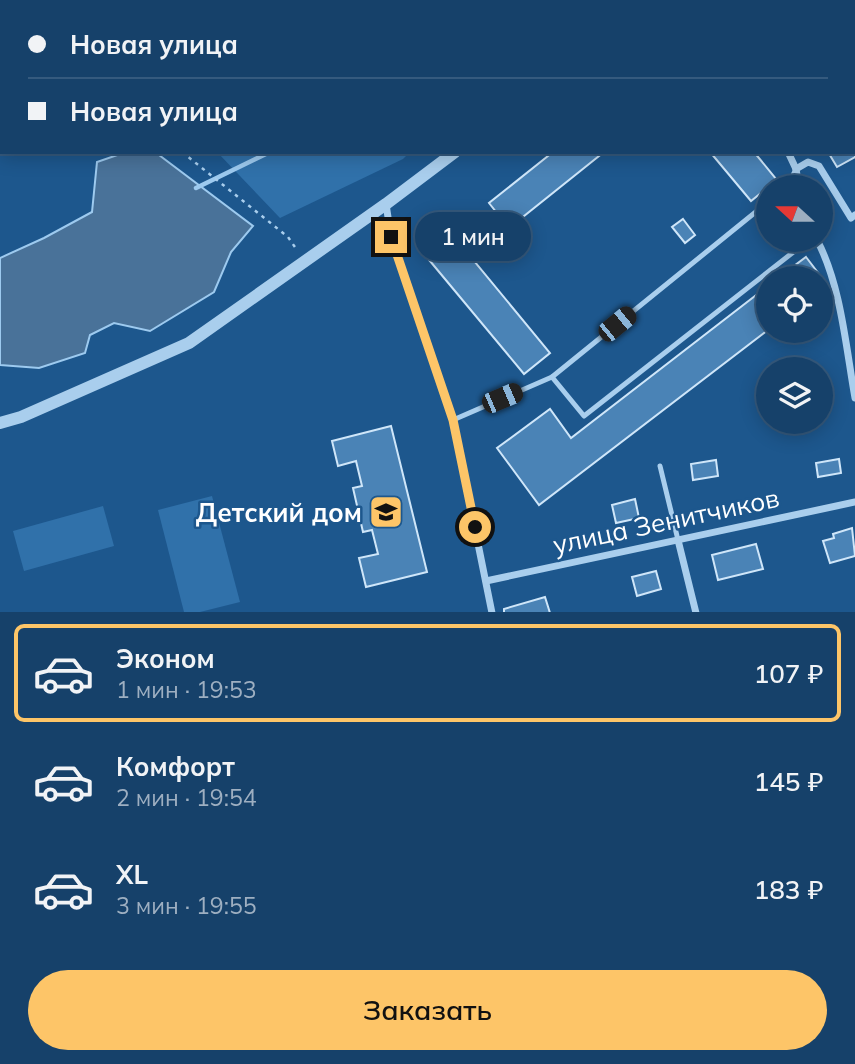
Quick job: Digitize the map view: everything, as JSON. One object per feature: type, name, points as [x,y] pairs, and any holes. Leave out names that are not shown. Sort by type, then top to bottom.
[{"type":"street","points":[[0,423],[21,417],[189,343],[452,154]]},
{"type":"street","points":[[790,154],[797,175]]},
{"type":"street","points":[[796,169],[808,162],[819,166],[851,218],[855,215]]},
{"type":"street","points":[[386,204],[391,237],[453,420],[492,612]]},
{"type":"street","points":[[823,252],[835,293],[855,398]]},
{"type":"street","name":"улица Зенитчиков","points":[[486,581],[855,502]]},
{"type":"street","points":[[678,540],[696,612]]},
{"type":"lane","points":[[793,175],[796,169]]},
{"type":"lane","points":[[453,420],[552,377],[756,212]]},
{"type":"lane","points":[[552,377],[584,416],[793,252]]},
{"type":"lane","points":[[660,466],[678,540]]},
{"type":"path","points":[[184,154],[288,237],[305,261]]},
{"type":"shaded area","points":[[120,154],[158,154],[253,226],[231,252],[214,292],[150,331],[114,323],[90,335],[85,353],[39,368],[0,365],[0,258],[92,212],[97,162]]},
{"type":"shaded area","points":[[219,154],[408,154],[403,159],[280,218]]},
{"type":"shaded area","points":[[212,496],[240,602],[200,612],[184,612],[158,510]]},
{"type":"shaded area","points":[[103,506],[114,546],[24,571],[13,531]]},
{"type":"building","points":[[550,154],[602,154],[509,228],[489,203]]},
{"type":"building","points":[[712,154],[756,154],[773,175],[756,175],[756,197],[751,201]]},
{"type":"building","points":[[829,154],[855,154],[855,157],[837,167]]},
{"type":"building","points":[[683,219],[695,235],[685,243],[672,227]]},
{"type":"building","points":[[451,233],[550,353],[524,374],[425,255]]},
{"type":"building","points":[[806,257],[813,266],[794,266]]},
{"type":"building","points":[[756,295],[756,339],[539,505],[497,448],[550,409],[571,438]]},
{"type":"building","points":[[391,426],[427,572],[366,587],[359,558],[378,554],[372,530],[363,532],[353,488],[362,486],[356,461],[338,466],[332,441]]},
{"type":"building","points":[[839,459],[841,473],[818,477],[816,463]]},
{"type":"building","points":[[716,460],[718,476],[693,480],[691,464]]},
{"type":"building","points":[[635,499],[639,518],[616,523],[612,505]]},
{"type":"building","points":[[852,528],[855,556],[830,563],[823,541],[834,538],[833,534]]},
{"type":"building","points":[[756,544],[763,569],[718,580],[712,555]]},
{"type":"building","points":[[656,571],[661,589],[637,596],[632,577]]},
{"type":"building","points":[[545,597],[550,612],[504,612],[504,609]]},
{"type":"waterway","points":[[196,188],[266,154]]},
{"type":"place","name":"Детский дом","points":[[386,512]]},
{"type":"route","points":[[391,237],[453,420],[475,527]]}]
